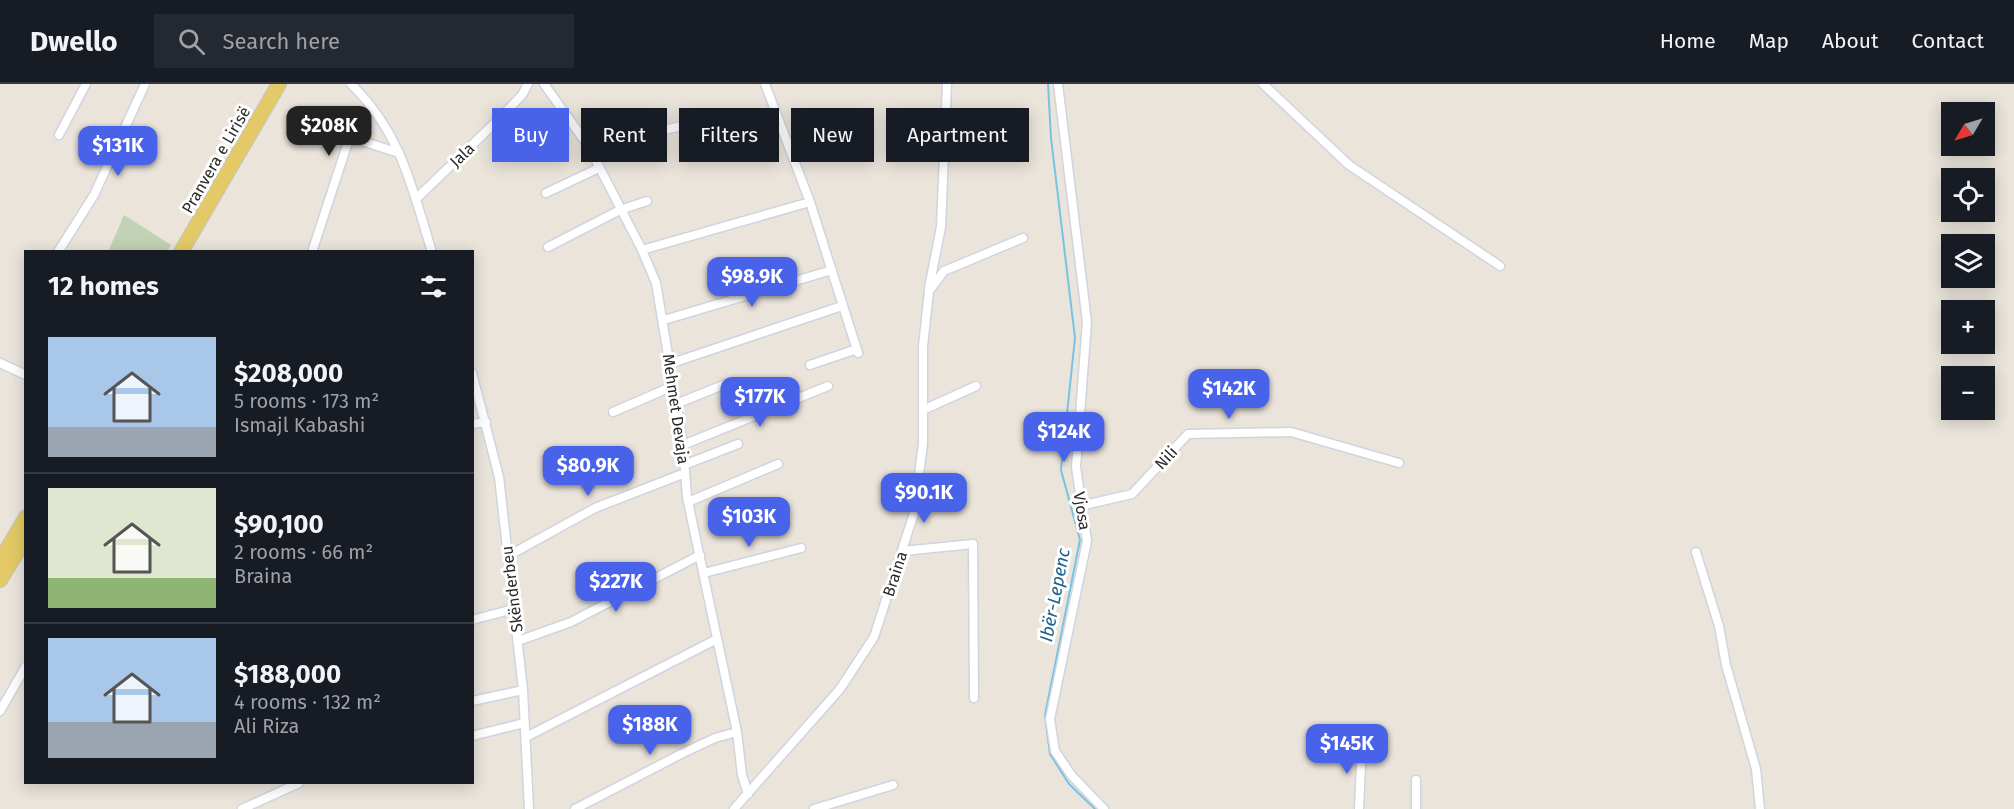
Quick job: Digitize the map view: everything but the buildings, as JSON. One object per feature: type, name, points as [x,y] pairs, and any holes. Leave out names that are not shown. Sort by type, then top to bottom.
[{"type":"main road","name":"Pranvera e Lirisë","points":[[182,250],[279,84]]},
{"type":"main road","name":"Pranvera e Lirisë","points":[[191,250],[286,84]]},
{"type":"main road","points":[[0,561],[24,520]]},
{"type":"main road","points":[[0,580],[24,541]]},
{"type":"street","points":[[59,135],[86,84]]},
{"type":"street","points":[[59,250],[94,195],[145,84]]},
{"type":"street","points":[[351,84],[373,105],[390,130],[417,198],[431,250]]},
{"type":"street","name":"Jala","points":[[417,198],[499,119],[522,95],[528,84]]},
{"type":"street","name":"Mehmet Devaja","points":[[544,84],[581,136]]},
{"type":"street","points":[[765,84],[810,202],[858,351],[810,365]]},
{"type":"street","name":"Braina","points":[[734,809],[840,689],[874,637],[903,551],[914,513],[923,444],[923,346],[929,291],[941,227],[946,84]]},
{"type":"street","name":"Vjosa","points":[[1058,84],[1087,322],[1076,467],[1087,541],[1050,719],[1055,752],[1072,776],[1104,809]]},
{"type":"street","points":[[1263,84],[1349,165],[1500,266]]},
{"type":"street","points":[[313,250],[348,142],[359,140],[399,153]]},
{"type":"street","name":"Mehmet Devaja","points":[[596,162],[642,250],[656,283],[664,320],[683,445],[688,502],[736,732],[742,775],[748,794]]},
{"type":"street","points":[[546,193],[599,168]]},
{"type":"street","points":[[548,247],[620,210],[647,201]]},
{"type":"street","points":[[642,250],[810,202]]},
{"type":"street","points":[[929,291],[944,271],[1023,238]]},
{"type":"street","points":[[664,320],[832,270]]},
{"type":"street","points":[[669,364],[839,307]]},
{"type":"street","points":[[0,363],[24,374]]},
{"type":"street","name":"Skënderbeu","points":[[474,380],[499,477],[523,690],[529,809]]},
{"type":"street","points":[[676,404],[728,383],[734,384],[740,401]]},
{"type":"street","points":[[613,412],[673,386]]},
{"type":"street","points":[[683,445],[828,386]]},
{"type":"street","points":[[923,410],[976,386]]},
{"type":"street","points":[[474,424],[486,422]]},
{"type":"street","name":"Nili","points":[[1080,506],[1132,494],[1188,434],[1291,432],[1399,463]]},
{"type":"street","points":[[508,556],[595,508],[738,444]]},
{"type":"street","points":[[688,502],[778,464]]},
{"type":"street","points":[[903,551],[973,544],[974,698]]},
{"type":"street","points":[[704,573],[801,548]]},
{"type":"street","points":[[1696,552],[1719,626],[1726,665],[1756,770],[1760,809]]},
{"type":"street","points":[[518,641],[571,622],[700,555]]},
{"type":"street","points":[[474,619],[513,609]]},
{"type":"street","points":[[526,737],[717,639]]},
{"type":"street","points":[[0,711],[24,669]]},
{"type":"street","points":[[474,700],[523,690]]},
{"type":"street","points":[[474,736],[524,723]]},
{"type":"street","points":[[575,809],[693,748],[736,732]]},
{"type":"street","points":[[1359,809],[1362,741]]},
{"type":"street","points":[[1416,780],[1416,809]]},
{"type":"street","points":[[242,809],[297,784]]},
{"type":"street","points":[[814,809],[893,785]]},
{"type":"green space","points":[[124,215],[171,245],[168,250],[109,250]]},
{"type":"waterway","name":"Ibër-Lepenc","points":[[1048,84],[1051,138],[1075,338],[1061,470],[1080,540],[1045,715],[1050,754],[1069,784],[1095,809]]}]
